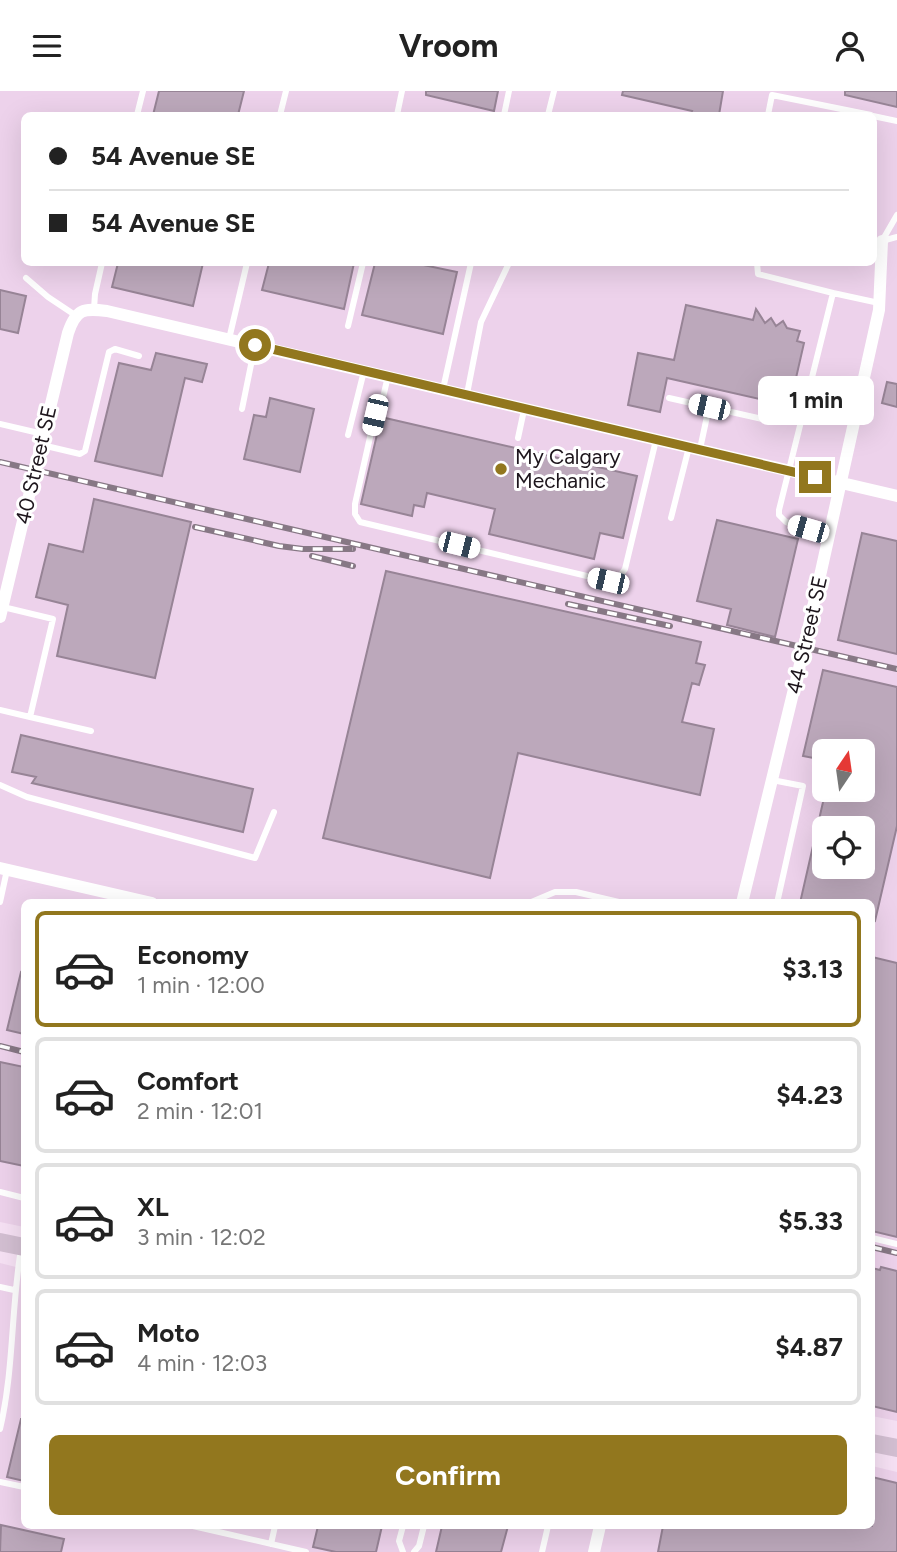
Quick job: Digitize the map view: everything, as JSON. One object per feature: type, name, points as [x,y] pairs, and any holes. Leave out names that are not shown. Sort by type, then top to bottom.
[{"type":"street","name":"44 Street SE","points":[[743,899],[841,483],[879,303],[882,241]]},
{"type":"street","points":[[75,315],[83,310],[94,309],[897,496]]},
{"type":"street","name":"40 Street SE","points":[[1,612],[41,440],[75,315]]},
{"type":"street","points":[[4,869],[135,899]]},
{"type":"street","points":[[0,1242],[21,1247]]},
{"type":"street","points":[[875,1444],[897,1448]]},
{"type":"street","points":[[594,1552],[599,1529]]},
{"type":"lane","points":[[138,112],[143,91]]},
{"type":"lane","points":[[281,112],[286,91]]},
{"type":"lane","points":[[398,112],[402,91]]},
{"type":"lane","points":[[505,112],[509,91]]},
{"type":"lane","points":[[549,112],[554,91]]},
{"type":"lane","points":[[769,112],[772,95],[848,112]]},
{"type":"lane","points":[[877,117],[897,121]]},
{"type":"lane","points":[[882,241],[897,215]]},
{"type":"lane","points":[[882,241],[897,237]]},
{"type":"lane","points":[[94,309],[101,266]]},
{"type":"lane","points":[[229,339],[246,266]]},
{"type":"lane","points":[[348,326],[362,266]]},
{"type":"lane","points":[[443,389],[470,266]]},
{"type":"lane","points":[[467,394],[481,322],[508,266]]},
{"type":"lane","points":[[757,266],[758,274],[879,303]]},
{"type":"lane","points":[[26,278],[75,315]]},
{"type":"lane","points":[[830,535],[786,522],[779,515],[833,293]]},
{"type":"lane","points":[[242,409],[255,345]]},
{"type":"lane","points":[[0,424],[72,454],[80,454],[85,451],[109,352],[115,349],[139,356]]},
{"type":"lane","points":[[348,435],[364,370]]},
{"type":"lane","points":[[388,376],[381,406],[375,415],[355,503],[355,514],[360,522],[608,581],[618,579],[625,569],[656,439]]},
{"type":"lane","points":[[669,398],[771,421]]},
{"type":"lane","points":[[671,518],[709,407]]},
{"type":"lane","points":[[517,438],[525,408]]},
{"type":"lane","points":[[1,612],[53,619],[30,717]]},
{"type":"lane","points":[[0,710],[91,731]]},
{"type":"lane","points":[[772,779],[803,786],[778,899]]},
{"type":"lane","points":[[0,785],[27,797],[255,858],[274,812]]},
{"type":"lane","points":[[0,901],[4,869]]},
{"type":"lane","points":[[538,899],[555,892],[576,892],[606,899]]},
{"type":"lane","points":[[0,1192],[21,1197]]},
{"type":"lane","points":[[875,1239],[897,1244]]},
{"type":"lane","points":[[0,1429],[21,1258]]},
{"type":"lane","points":[[0,1287],[15,1290]]},
{"type":"lane","points":[[0,1358],[10,1360]]},
{"type":"lane","points":[[0,1482],[21,1486]]},
{"type":"lane","points":[[207,1529],[306,1552]]},
{"type":"lane","points":[[271,1544],[274,1529]]},
{"type":"lane","points":[[402,1529],[400,1541],[403,1552]]},
{"type":"lane","points":[[414,1552],[419,1546],[423,1529]]},
{"type":"lane","points":[[542,1552],[547,1529]]},
{"type":"shaded area","points":[[0,91],[897,91],[897,1421],[875,1417],[875,899],[21,899],[21,1226],[0,1222]]},
{"type":"shaded area","points":[[0,1263],[21,1268],[21,1529],[875,1529],[875,1467],[897,1472],[897,1552],[0,1552]]},
{"type":"building","points":[[159,91],[244,91],[239,112],[154,112]]},
{"type":"building","points":[[426,91],[498,91],[494,111],[426,95]]},
{"type":"building","points":[[623,91],[723,91],[720,112],[692,112],[622,95]]},
{"type":"building","points":[[845,91],[897,91],[897,107],[845,95]]},
{"type":"building","points":[[117,266],[202,266],[193,306],[112,287]]},
{"type":"building","points":[[268,266],[353,266],[344,309],[262,290]]},
{"type":"building","points":[[374,266],[428,266],[457,272],[443,334],[362,315]]},
{"type":"building","points":[[0,290],[26,296],[18,333],[0,329]]},
{"type":"building","points":[[686,305],[753,320],[756,309],[765,323],[771,318],[776,326],[783,321],[787,328],[800,331],[797,341],[804,343],[791,400],[784,399],[782,404],[667,378],[660,412],[628,405],[638,353],[674,360]]},
{"type":"building","points":[[156,353],[207,364],[202,382],[185,378],[162,476],[95,461],[119,363],[151,370]]},
{"type":"building","points":[[887,382],[897,384],[897,407],[882,403]]},
{"type":"building","points":[[270,398],[314,409],[300,472],[244,459],[254,415],[266,417]]},
{"type":"building","points":[[381,417],[637,476],[623,538],[600,533],[594,559],[489,534],[495,509],[427,493],[424,507],[414,505],[412,516],[361,504]]},
{"type":"building","points":[[94,499],[191,522],[155,678],[57,656],[68,605],[36,597],[49,544],[83,552]]},
{"type":"building","points":[[717,520],[798,539],[775,637],[727,625],[731,609],[697,601]]},
{"type":"building","points":[[862,533],[897,541],[897,654],[838,640]]},
{"type":"building","points":[[386,571],[701,642],[696,663],[705,665],[699,685],[692,683],[682,722],[714,729],[700,795],[518,753],[490,878],[323,838]]},
{"type":"building","points":[[823,670],[897,687],[897,826],[875,921],[875,899],[801,899],[812,850],[812,879],[875,879],[875,816],[820,816],[823,802],[875,802],[875,739],[812,739],[812,758],[803,756]]},
{"type":"building","points":[[21,735],[253,789],[243,832],[32,783],[36,777],[12,772]]},
{"type":"building","points":[[875,958],[897,963],[897,1237],[875,1232]]},
{"type":"building","points":[[21,972],[21,1033],[7,1030]]},
{"type":"building","points":[[0,1062],[21,1066],[21,1165],[0,1161]]},
{"type":"building","points":[[881,1267],[897,1271],[897,1412],[875,1407],[875,1269],[880,1270]]},
{"type":"building","points":[[21,1419],[21,1480],[7,1477]]},
{"type":"building","points":[[875,1478],[897,1483],[897,1552],[658,1552],[662,1529],[875,1529]]},
{"type":"building","points":[[1,1525],[64,1539],[61,1552],[0,1552]]},
{"type":"building","points":[[317,1529],[381,1529],[376,1552],[336,1552],[313,1547]]},
{"type":"building","points":[[441,1529],[507,1529],[501,1552],[436,1552]]},
{"type":"railway","points":[[0,462],[897,669]]},
{"type":"railway","points":[[195,527],[279,546],[353,549]]},
{"type":"railway","points":[[312,556],[353,566]]},
{"type":"railway","points":[[568,604],[670,626]]},
{"type":"railway","points":[[0,1046],[21,1051]]},
{"type":"railway","points":[[875,1248],[897,1253]]},
{"type":"place","name":"My Calgary Mechanic","points":[[501,469]]},
{"type":"route","points":[[255,345],[815,477]]}]
